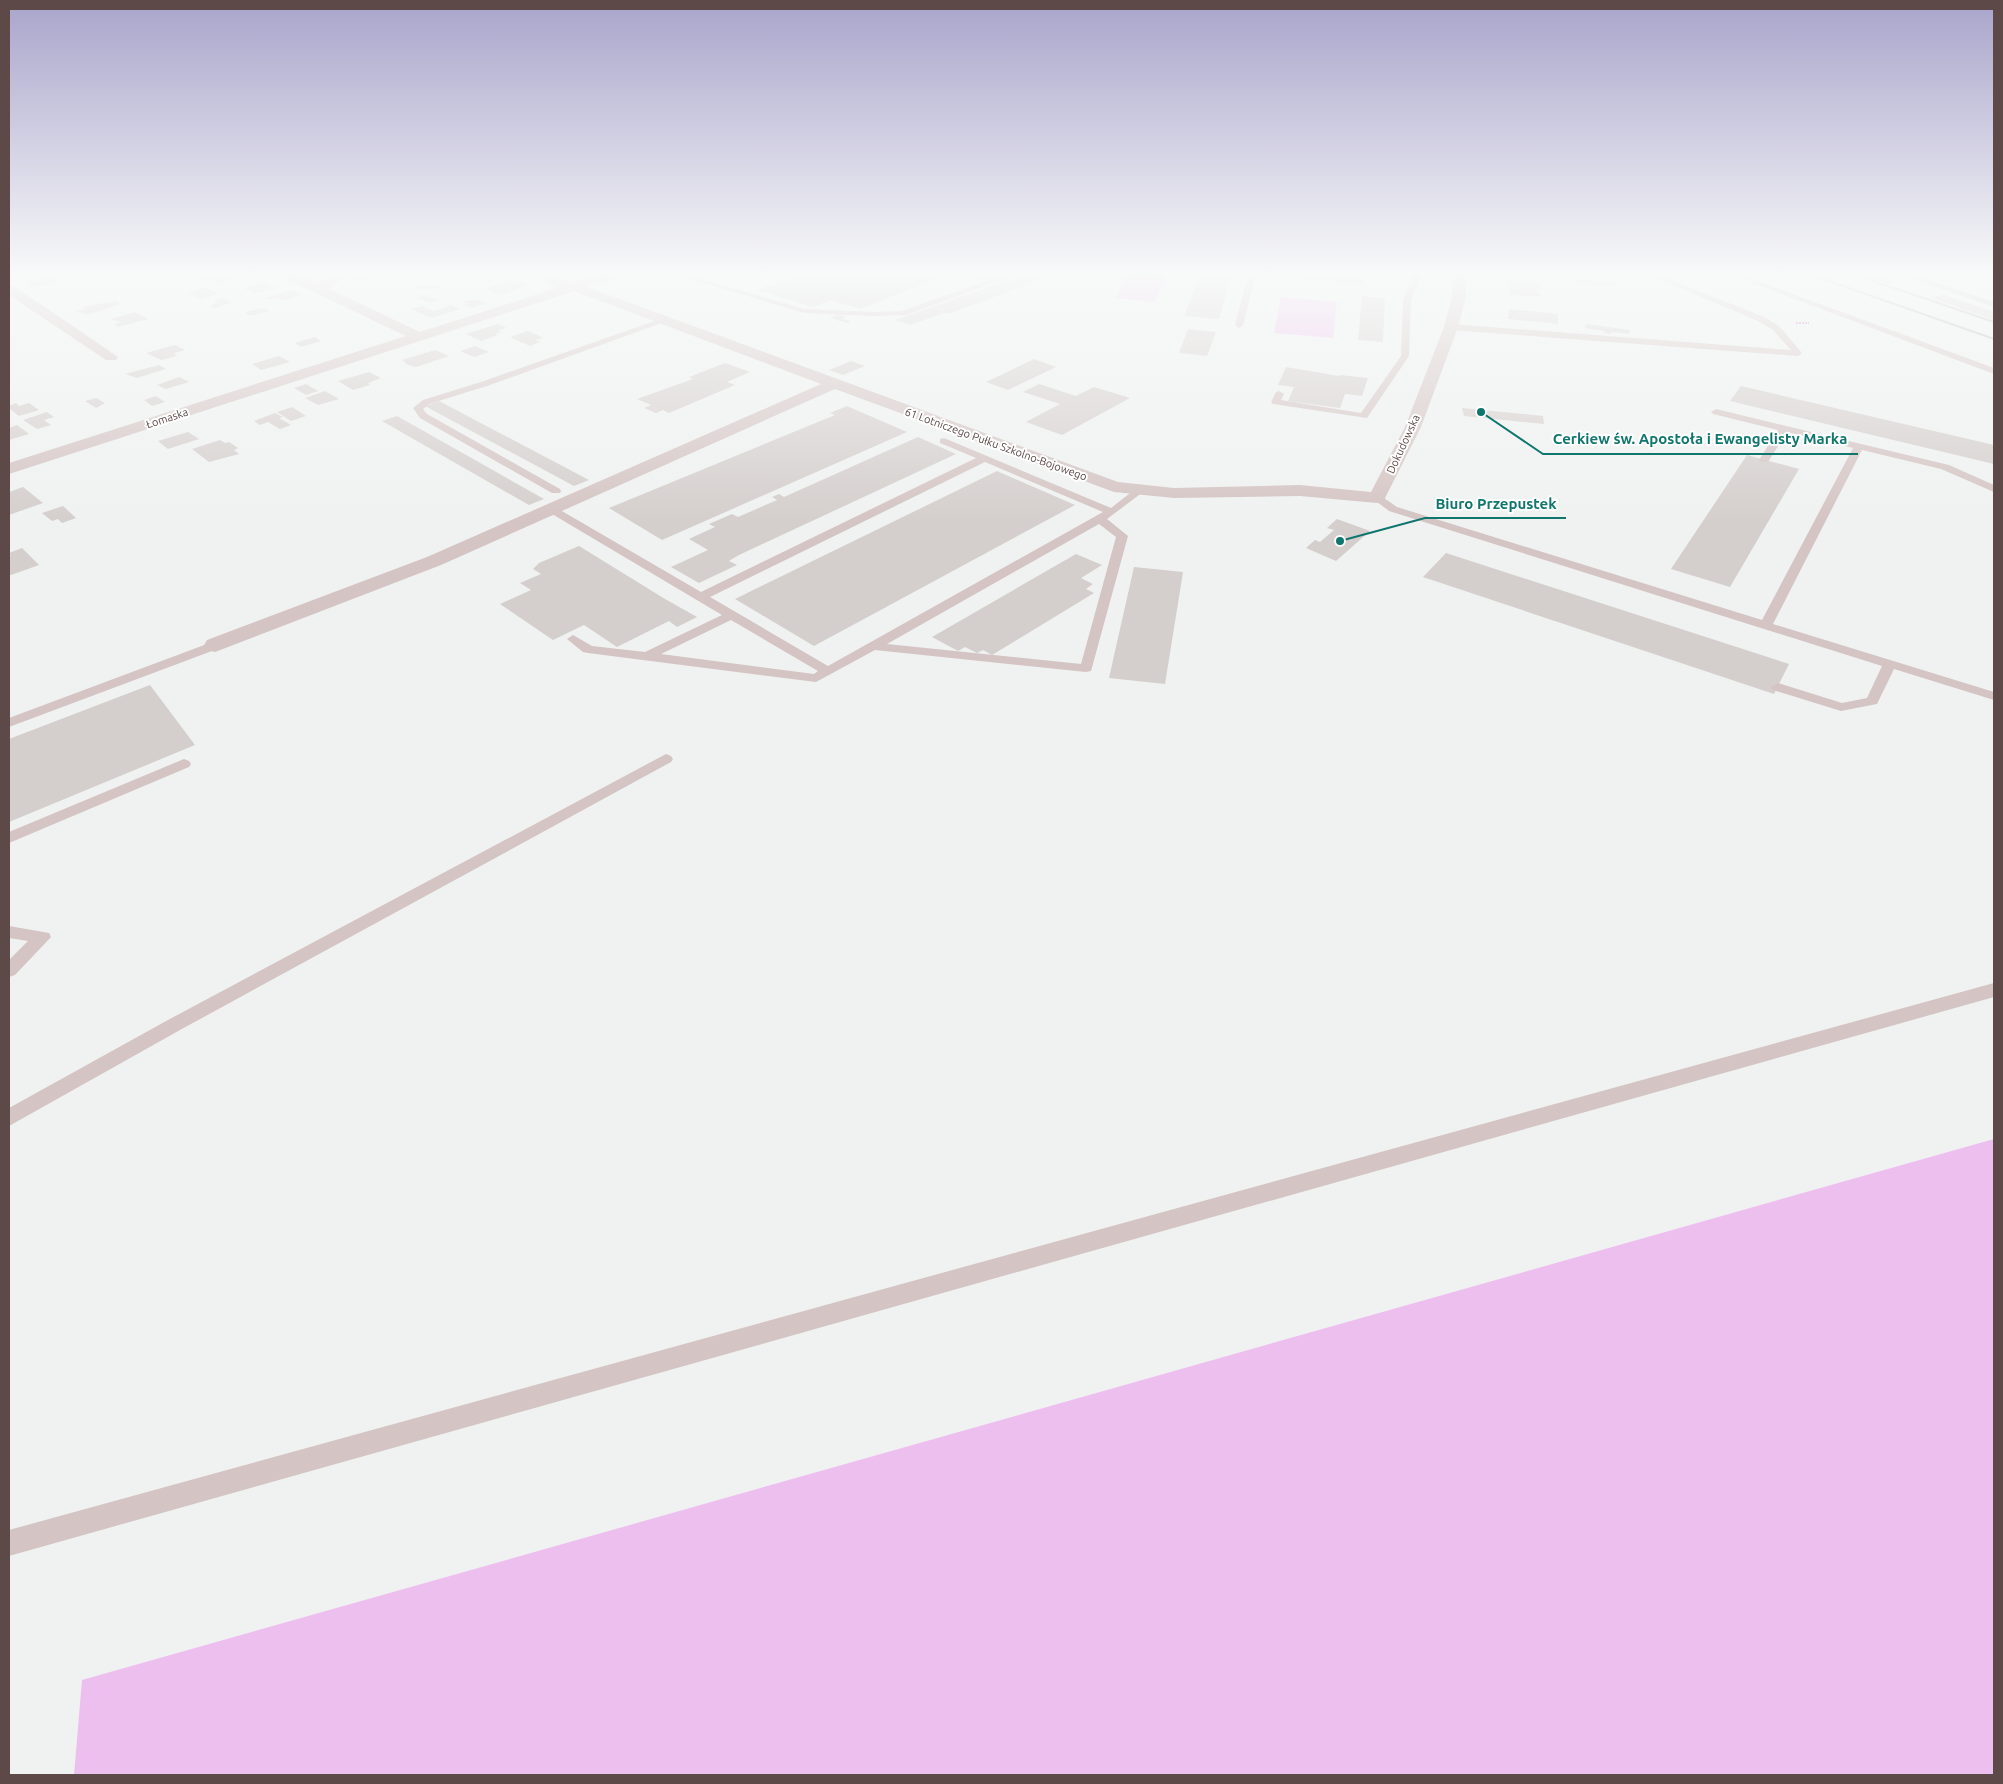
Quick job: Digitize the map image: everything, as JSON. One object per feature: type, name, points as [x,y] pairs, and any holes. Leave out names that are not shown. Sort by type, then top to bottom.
[{"type":"street","name":"Łomaska","points":[[9,469],[352,358]]},
{"type":"street","name":"61 Lotniczego Pułku Szkolno-Bojowego","points":[[766,358],[1090,479],[1138,492],[1180,494],[1276,490],[1377,498]]},
{"type":"street","name":"Dokudowska","points":[[1377,498],[1413,427],[1439,358]]},
{"type":"street","points":[[215,645],[434,561],[554,500],[834,384]]},
{"type":"lane","points":[[557,358],[426,402],[418,408],[422,416],[554,500],[700,597],[827,671]]},
{"type":"lane","points":[[1279,394],[1276,402],[1364,416],[1403,358]]},
{"type":"lane","points":[[1960,358],[1994,371]]},
{"type":"lane","points":[[1716,412],[1946,467],[1994,489]]},
{"type":"lane","points":[[1764,460],[1784,428]]},
{"type":"lane","points":[[944,441],[1112,512]]},
{"type":"lane","points":[[1766,625],[1859,446]]},
{"type":"lane","points":[[700,597],[985,458]]},
{"type":"lane","points":[[573,639],[588,649],[816,678],[1112,512],[1138,492]]},
{"type":"lane","points":[[1377,498],[1394,509],[1410,515],[1994,696]]},
{"type":"lane","points":[[873,646],[1086,668],[1122,536],[1099,519]]},
{"type":"lane","points":[[646,657],[731,615]]},
{"type":"lane","points":[[9,723],[215,645]]},
{"type":"lane","points":[[1778,687],[1841,707],[1858,705],[1872,701],[1890,663]]},
{"type":"lane","points":[[9,1118],[174,1025],[666,759]]},
{"type":"lane","points":[[9,838],[184,764]]},
{"type":"lane","points":[[9,932],[44,937],[9,970]]},
{"type":"lane","points":[[9,1542],[1994,990]]},
{"type":"shaded area","points":[[1994,1139],[1994,1775],[74,1775],[82,1680]]},
{"type":"building","points":[[271,358],[283,358],[290,362],[261,370],[252,364]]},
{"type":"building","points":[[442,358],[416,367],[408,365],[402,360]]},
{"type":"building","points":[[1034,359],[1056,367],[1008,390],[986,382]]},
{"type":"building","points":[[851,361],[865,366],[843,375],[829,370]]},
{"type":"building","points":[[725,363],[750,372],[727,382],[735,385],[669,413],[663,410],[656,413],[644,408],[651,405],[637,399],[693,379],[689,377]]},
{"type":"building","points":[[159,365],[166,369],[137,378],[125,374]]},
{"type":"building","points":[[1286,367],[1339,376],[1368,378],[1362,396],[1345,394],[1340,408],[1288,401],[1294,387],[1278,385]]},
{"type":"building","points":[[369,372],[381,378],[368,383],[370,385],[353,390],[338,381]]},
{"type":"building","points":[[179,377],[189,382],[166,389],[157,385]]},
{"type":"building","points":[[306,384],[318,391],[306,395],[294,388]]},
{"type":"building","points":[[1039,384],[1076,396],[1094,387],[1130,398],[1062,435],[1026,422],[1060,404],[1023,392]]},
{"type":"building","points":[[1741,386],[1994,445],[1994,464],[1730,401]]},
{"type":"building","points":[[325,391],[339,399],[318,405],[305,398]]},
{"type":"building","points":[[156,396],[165,402],[152,406],[144,400]]},
{"type":"building","points":[[96,398],[105,403],[96,408],[85,401]]},
{"type":"building","points":[[439,401],[589,480],[574,486],[425,406]]},
{"type":"building","points":[[16,403],[19,406],[29,403],[39,410],[19,416],[9,408],[9,406]]},
{"type":"building","points":[[847,406],[907,432],[662,540],[609,508],[835,415],[830,413]]},
{"type":"building","points":[[292,407],[306,416],[291,421],[277,412]]},
{"type":"building","points":[[1462,408],[1543,416],[1544,424],[1464,416]]},
{"type":"building","points":[[47,412],[54,417],[44,420],[51,425],[37,429],[23,420]]},
{"type":"building","points":[[275,413],[283,417],[279,418],[291,425],[280,429],[268,422],[260,425],[254,421]]},
{"type":"building","points":[[397,416],[544,499],[529,505],[382,421]]},
{"type":"building","points":[[17,425],[29,434],[9,440],[9,428]]},
{"type":"building","points":[[188,432],[199,439],[168,449],[158,441]]},
{"type":"building","points":[[918,437],[956,454],[739,555],[729,561],[737,565],[699,583],[671,567],[708,550],[689,539],[715,527],[709,524],[732,514],[738,517],[777,500],[772,497],[779,494],[784,497]]},
{"type":"building","points":[[220,440],[225,443],[229,442],[238,448],[234,450],[239,454],[209,462],[192,449]]},
{"type":"building","points":[[1747,455],[1799,469],[1730,587],[1671,569]]},
{"type":"building","points":[[997,471],[1075,505],[814,646],[735,599]]},
{"type":"building","points":[[23,487],[43,503],[9,515],[9,492]]},
{"type":"building","points":[[63,506],[76,518],[62,523],[58,519],[52,521],[42,513]]},
{"type":"building","points":[[1337,519],[1370,531],[1336,561],[1306,548],[1315,540],[1320,542],[1334,530],[1327,528]]},
{"type":"building","points":[[579,546],[697,617],[677,627],[669,621],[617,647],[584,625],[553,640],[500,604],[531,590],[520,583],[541,574],[533,569],[539,563]]},
{"type":"building","points":[[22,548],[39,565],[11,575],[9,573],[9,557],[11,556],[9,553]]},
{"type":"building","points":[[1446,553],[1789,664],[1774,694],[1423,577]]},
{"type":"building","points":[[1076,554],[1102,565],[1081,578],[1093,584],[1086,589],[1094,593],[992,655],[983,650],[977,653],[965,647],[958,651],[932,637]]},
{"type":"building","points":[[1134,567],[1183,572],[1165,684],[1109,678]]},
{"type":"building","points":[[150,685],[195,745],[9,822],[9,739]]},
{"type":"place","name":"Cerkiew św. Apostoła i Ewangelisty Marka","points":[[1481,412]]},
{"type":"place","name":"Biuro Przepustek","points":[[1340,541]]}]
